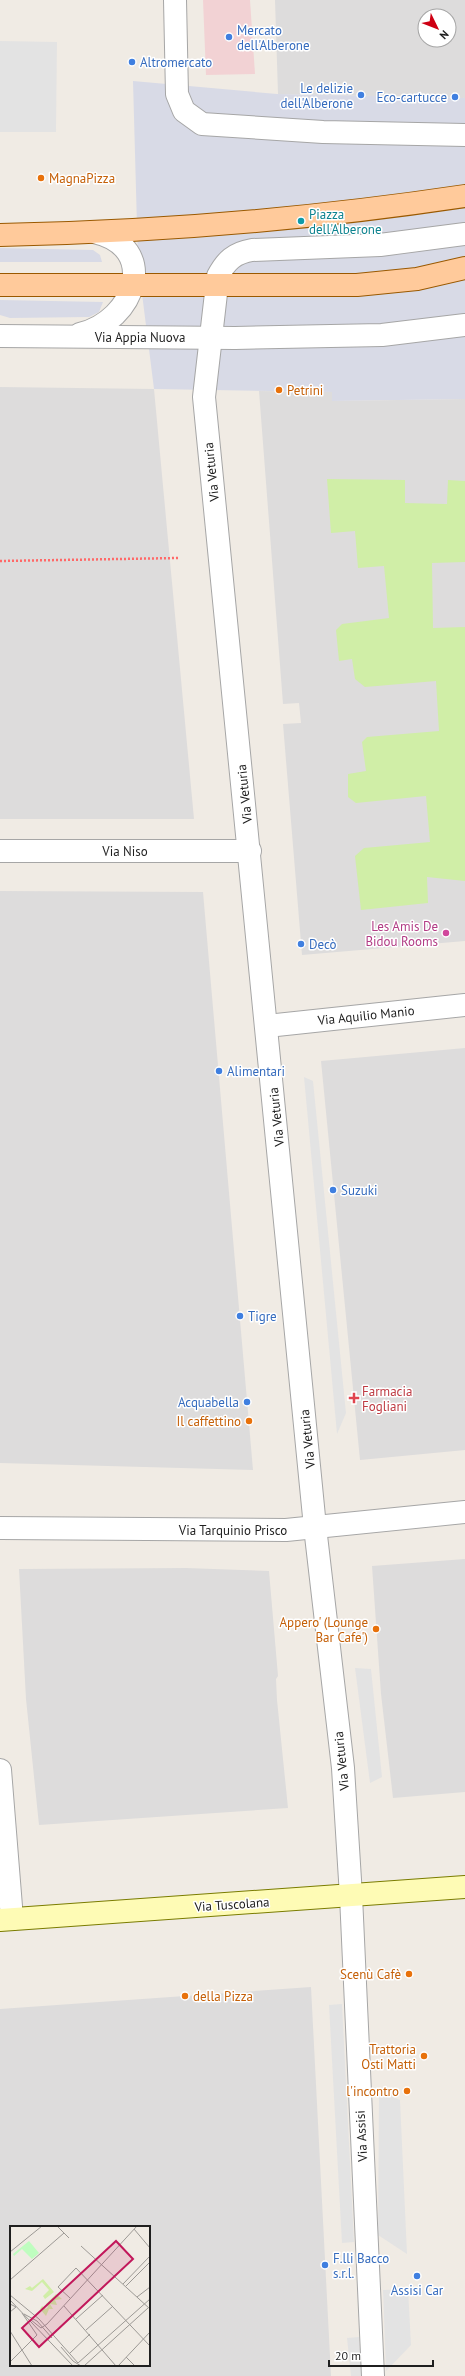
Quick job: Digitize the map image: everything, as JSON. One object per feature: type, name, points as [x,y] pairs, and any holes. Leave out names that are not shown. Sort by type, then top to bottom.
[{"type":"main road","points":[[0,235],[166,228],[319,216],[465,196]]},
{"type":"main road","points":[[0,285],[284,286],[375,284],[417,279],[465,268]]},
{"type":"main road","name":"Via Tuscolana","points":[[6,1920],[465,1888]]},
{"type":"street","points":[[175,0],[177,94],[184,111],[202,124],[211,126],[323,132],[465,135]]},
{"type":"street","points":[[94,232],[119,243],[129,256],[133,268],[134,285]]},
{"type":"street","points":[[465,234],[388,244],[243,251],[228,261],[218,276],[210,338],[382,335],[465,324]]},
{"type":"street","name":"Via Appia Nuova","points":[[69,337],[95,329],[116,314],[125,304],[134,285]]},
{"type":"street","name":"Via Appia Nuova","points":[[0,336],[210,338]]},
{"type":"street","name":"Via Veturia","points":[[210,338],[204,413],[250,851],[315,1527],[343,1768],[351,1896]]},
{"type":"street","name":"Via Niso","points":[[0,851],[250,851]]},
{"type":"street","name":"Via Aquilio Manio","points":[[267,1026],[465,1005]]},
{"type":"street","name":"Via Tarquinio Prisco","points":[[0,1528],[286,1530],[465,1512]]},
{"type":"street","points":[[0,1770],[6,1920]]},
{"type":"street","name":"Via Assisi","points":[[351,1896],[373,2376]]},
{"type":"path","points":[[0,561],[179,558]]},
{"type":"shaded area","name":"Mercato dell'Alberone","points":[[203,0],[250,0],[255,74],[206,75]]},
{"type":"shaded area","points":[[275,0],[465,0],[465,98],[278,94]]},
{"type":"shaded area","points":[[0,41],[57,42],[56,132],[0,132]]},
{"type":"shaded area","name":"Piazza dell'Alberone","points":[[133,81],[277,94],[465,98],[465,399],[332,401],[332,392],[154,389],[138,262]]},
{"type":"shaded area","points":[[0,248],[93,250],[100,255],[102,262],[0,262]]},
{"type":"shaded area","points":[[0,300],[103,302],[99,312],[89,317],[10,318],[0,315]]},
{"type":"shaded area","points":[[0,387],[154,389],[194,819],[0,819]]},
{"type":"shaded area","points":[[259,391],[332,392],[333,401],[465,399],[465,941],[302,955],[283,724],[301,723],[299,703],[283,704]]},
{"type":"shaded area","points":[[0,891],[203,892],[253,1470],[0,1463]]},
{"type":"shaded area","points":[[465,1048],[465,1450],[360,1460],[321,1061]]},
{"type":"shaded area","points":[[304,1077],[313,1081],[346,1413],[337,1434]]},
{"type":"shaded area","points":[[465,1559],[465,1792],[393,1798],[381,1694],[372,1566]]},
{"type":"shaded area","points":[[186,1568],[269,1571],[278,1676],[276,1679],[277,1700],[288,1808],[39,1825],[26,1699],[19,1569]]},
{"type":"shaded area","points":[[355,1668],[371,1669],[382,1777],[370,1783]]},
{"type":"shaded area","points":[[311,1987],[331,2376],[0,2376],[0,2009]]},
{"type":"shaded area","points":[[342,2004],[354,2242],[342,2243],[329,2005]]},
{"type":"shaded area","points":[[379,2091],[400,2100],[407,2254],[378,2235]]},
{"type":"shaded area","points":[[408,2289],[411,2345],[386,2371],[383,2290]]},
{"type":"shaded area","points":[[359,2337],[362,2376],[351,2376],[347,2338]]},
{"type":"green space","points":[[327,479],[405,480],[405,503],[447,504],[448,480],[465,481],[465,562],[432,563],[433,628],[465,627],[465,881],[427,877],[428,903],[361,910],[355,856],[364,848],[430,842],[426,796],[356,803],[348,797],[348,774],[366,771],[362,742],[367,737],[439,731],[436,681],[365,687],[355,679],[352,659],[339,661],[336,630],[342,624],[389,618],[384,566],[358,568],[355,531],[331,533]]},
{"type":"place","name":"Mercato dell'Alberone","points":[[229,37]]},
{"type":"place","name":"Altromercato","points":[[132,62]]},
{"type":"place","name":"Le delizie dell'Alberone","points":[[361,95]]},
{"type":"place","name":"Eco-cartucce","points":[[455,97]]},
{"type":"place","name":"MagnaPizza","points":[[41,178]]},
{"type":"place","name":"Piazza dell'Alberone","points":[[301,221]]},
{"type":"place","name":"Petrini","points":[[279,390]]},
{"type":"place","name":"Les Amis De Bidou Rooms","points":[[446,933]]},
{"type":"place","name":"Decò","points":[[301,944]]},
{"type":"place","name":"Alimentari","points":[[219,1071]]},
{"type":"place","name":"Suzuki","points":[[333,1190]]},
{"type":"place","name":"Tigre","points":[[240,1316]]},
{"type":"place","name":"Farmacia Fogliani","points":[[354,1398]]},
{"type":"place","name":"Acquabella","points":[[247,1402]]},
{"type":"place","name":"Il caffettino","points":[[249,1421]]},
{"type":"place","name":"Appero' (Lounge Bar Cafe')","points":[[376,1629]]},
{"type":"place","name":"Scenù Cafè","points":[[409,1974]]},
{"type":"place","name":"della Pizza","points":[[185,1996]]},
{"type":"place","name":"Trattoria Osti Matti","points":[[424,2056]]},
{"type":"place","name":"l'incontro","points":[[407,2091]]},
{"type":"place","name":"F.lli Bacco s.r.l.","points":[[325,2265]]},
{"type":"place","name":"Assisi Car","points":[[417,2276]]}]
